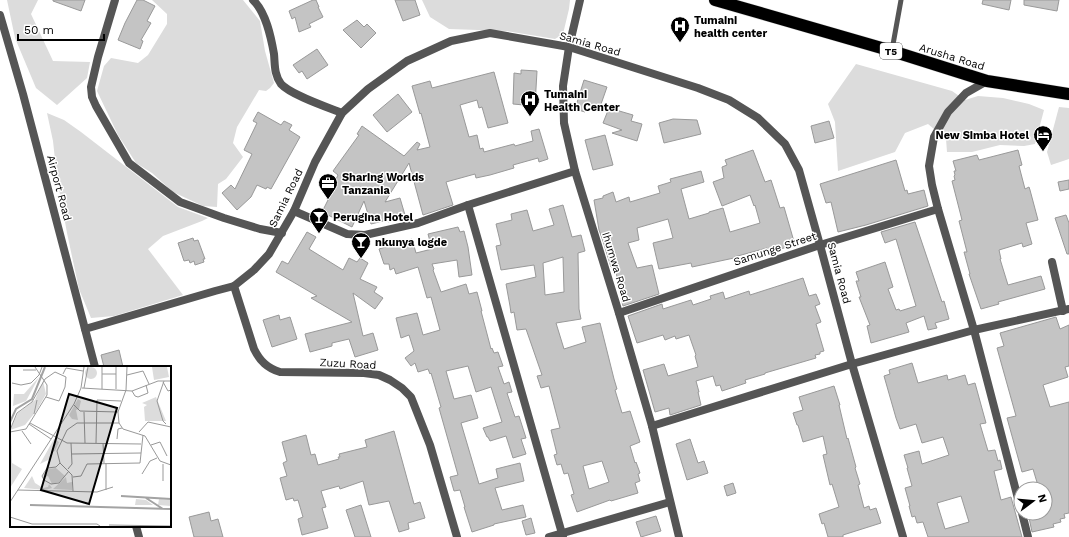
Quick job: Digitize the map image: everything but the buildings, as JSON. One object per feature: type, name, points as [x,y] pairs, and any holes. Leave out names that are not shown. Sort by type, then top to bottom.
[{"type":"highway","name":"Arusha Road","points":[[715,0],[892,51],[987,81],[1069,94]]},
{"type":"street","points":[[115,0],[98,57],[91,87],[92,97],[96,106],[129,163],[180,202],[260,229],[282,233]]},
{"type":"street","points":[[253,0],[259,8],[267,26],[274,55],[275,70],[282,84],[301,96],[342,113]]},
{"type":"street","name":"Ihumwa Road","points":[[580,0],[569,47],[563,86],[564,123],[575,171],[652,426],[679,537]]},
{"type":"street","name":"Airport Road","points":[[0,15],[25,102],[95,366]]},
{"type":"street","name":"Samia Road","points":[[85,329],[234,286],[254,270],[269,254],[282,233],[294,211],[315,162],[342,113],[368,89],[407,61],[451,41],[490,33],[569,47],[698,88],[729,100],[758,118],[785,144],[799,170],[852,364],[903,537]]},
{"type":"street","points":[[987,81],[966,93],[948,112],[934,137],[929,166],[938,209],[974,330],[1013,481]]},
{"type":"street","points":[[294,211],[347,234],[365,235],[418,223],[468,205],[575,171]]},
{"type":"street","points":[[468,205],[563,535]]},
{"type":"street","name":"Samunge Street","points":[[619,313],[820,246],[938,209]]},
{"type":"street","points":[[652,426],[852,364],[974,330],[1066,310],[1052,262]]},
{"type":"street","name":"Zuzu Road","points":[[234,286],[254,349],[264,364],[272,370],[280,372],[364,373],[379,375],[402,388],[411,397],[430,445],[457,537]]},
{"type":"street","points":[[549,537],[563,535],[670,502]]},
{"type":"street","points":[[1024,521],[1028,537]]},
{"type":"street","points":[[136,527],[139,537]]},
{"type":"lane","points":[[892,51],[901,0]]},
{"type":"shaded area","points":[[7,0],[38,0],[31,14],[53,61],[90,62],[87,78],[57,105],[36,88],[15,38]]},
{"type":"shaded area","points":[[152,0],[243,0],[260,21],[265,51],[274,83],[266,91],[259,90],[237,127],[233,143],[243,157],[226,179],[218,184],[217,207],[203,206],[173,192],[152,173],[136,163],[118,135],[97,91],[104,66],[111,58],[138,63],[148,55],[167,24],[167,14]]},
{"type":"shaded area","points":[[422,0],[570,0],[563,34],[555,39],[507,31],[449,29],[430,17]]},
{"type":"shaded area","points":[[856,64],[952,91],[965,100],[978,96],[1003,98],[1029,104],[1044,110],[1035,144],[1024,146],[1000,145],[972,152],[947,152],[946,139],[928,124],[905,133],[895,152],[838,171],[835,122],[828,104]]},
{"type":"shaded area","points":[[1059,107],[1069,108],[1069,159],[1051,165],[1047,152]]},
{"type":"shaded area","points":[[47,113],[64,120],[81,132],[178,207],[208,218],[163,236],[148,249],[183,295],[114,316],[91,318],[79,289],[57,178],[53,141]]},
{"type":"place","name":"Tumaini health center","points":[[680,43]]},
{"type":"place","name":"Tumaini Health Center","points":[[530,117]]},
{"type":"place","name":"New Simba Hotel","points":[[1043,152]]},
{"type":"place","name":"Sharing Worlds Tanzania","points":[[328,200]]},
{"type":"place","name":"Perugina Hotel","points":[[319,234]]},
{"type":"place","name":"nkunya logde","points":[[361,259]]}]
